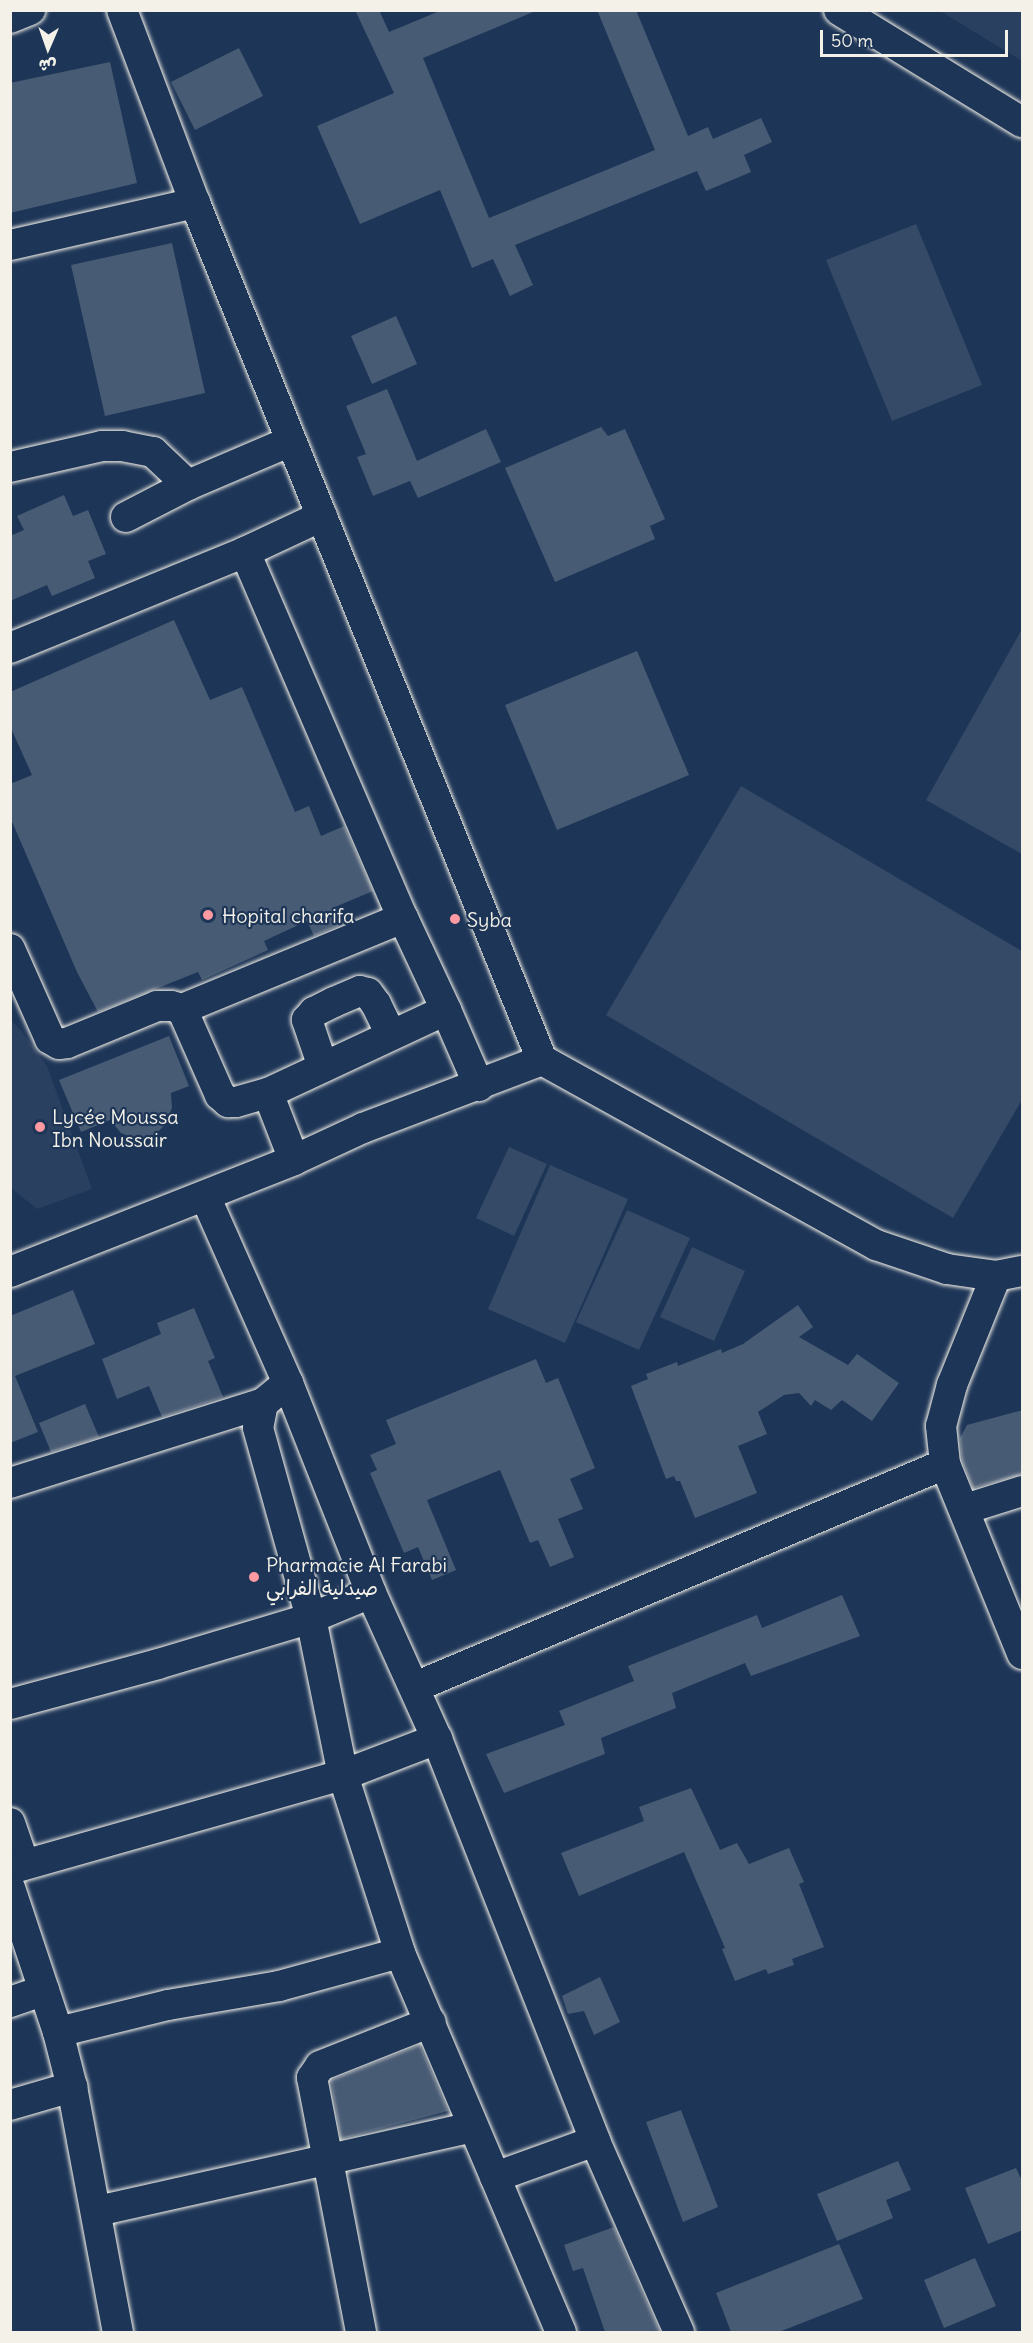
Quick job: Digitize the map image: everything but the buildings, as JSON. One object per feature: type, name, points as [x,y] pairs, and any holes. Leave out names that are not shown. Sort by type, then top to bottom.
[{"type":"street","points":[[10,18],[30,10]]},
{"type":"street","points":[[122,10],[195,203],[542,1060],[876,1245],[947,1269],[1010,1274],[952,1385],[941,1425],[945,1464],[1023,1654]]},
{"type":"street","points":[[839,10],[1023,122]]},
{"type":"street","points":[[10,244],[195,203]]},
{"type":"street","points":[[126,517],[188,485],[291,441]]},
{"type":"street","points":[[10,467],[102,446],[122,446],[153,452],[188,485]]},
{"type":"street","points":[[10,648],[245,552],[322,516]]},
{"type":"street","points":[[245,552],[478,1086]]},
{"type":"street","points":[[10,949],[50,1040],[59,1044],[157,1006],[182,1009],[403,918]]},
{"type":"street","points":[[323,1067],[307,1020],[314,1012],[333,1002],[360,991],[368,993],[391,1035]]},
{"type":"street","points":[[182,1009],[220,1095],[228,1102],[268,1094],[446,1010]]},
{"type":"street","points":[[10,1272],[294,1160],[363,1128],[542,1060]]},
{"type":"street","points":[[268,1094],[294,1160]]},
{"type":"street","points":[[205,1196],[288,1383],[371,1593],[437,1739],[595,2141],[679,2332]]},
{"type":"street","points":[[10,1483],[263,1403],[288,1383]]},
{"type":"street","points":[[263,1403],[258,1428],[311,1618],[343,1775],[400,1953],[561,2332]]},
{"type":"street","points":[[415,1687],[945,1464]]},
{"type":"street","points":[[965,1509],[1023,1491]]},
{"type":"street","points":[[10,1704],[158,1664],[311,1618],[371,1593]]},
{"type":"street","points":[[15,1873],[343,1775],[437,1739]]},
{"type":"street","points":[[10,1823],[15,1873],[44,1990],[58,2032],[72,2087],[118,2332]]},
{"type":"street","points":[[58,2032],[168,2005],[279,1986],[400,1953]]},
{"type":"street","points":[[10,2002],[44,1990]]},
{"type":"street","points":[[361,2332],[312,2078],[320,2066],[431,2022]]},
{"type":"street","points":[[10,2105],[72,2087]]},
{"type":"street","points":[[97,2211],[472,2127]]},
{"type":"street","points":[[495,2177],[595,2141]]},
{"type":"shaded area","points":[[940,11],[1022,11],[1022,61]]},
{"type":"shaded area","points":[[916,224],[982,385],[892,421],[826,260]]},
{"type":"shaded area","points":[[1022,629],[1022,854],[926,800]]},
{"type":"shaded area","points":[[741,786],[1022,951],[1022,1100],[953,1218],[606,1015]]},
{"type":"shaded area","name":"Lycée Moussa Ibn Noussair","points":[[10,1020],[20,1029],[47,1066],[92,1189],[37,1209],[11,1188]]},
{"type":"shaded area","points":[[509,1147],[547,1164],[514,1236],[476,1218]]},
{"type":"shaded area","points":[[550,1165],[628,1199],[565,1343],[488,1309]]},
{"type":"shaded area","points":[[627,1210],[690,1238],[639,1350],[576,1322]]},
{"type":"shaded area","points":[[692,1247],[745,1271],[714,1341],[660,1317]]},
{"type":"place","name":"Hopital charifa","points":[[208,915]]},
{"type":"place","name":"Syba","points":[[455,919]]},
{"type":"place","name":"Lycée Moussa Ibn Noussair","points":[[40,1127]]},
{"type":"place","name":"Pharmacie Al Farabi صيدلية الفرابي","points":[[254,1577]]}]
